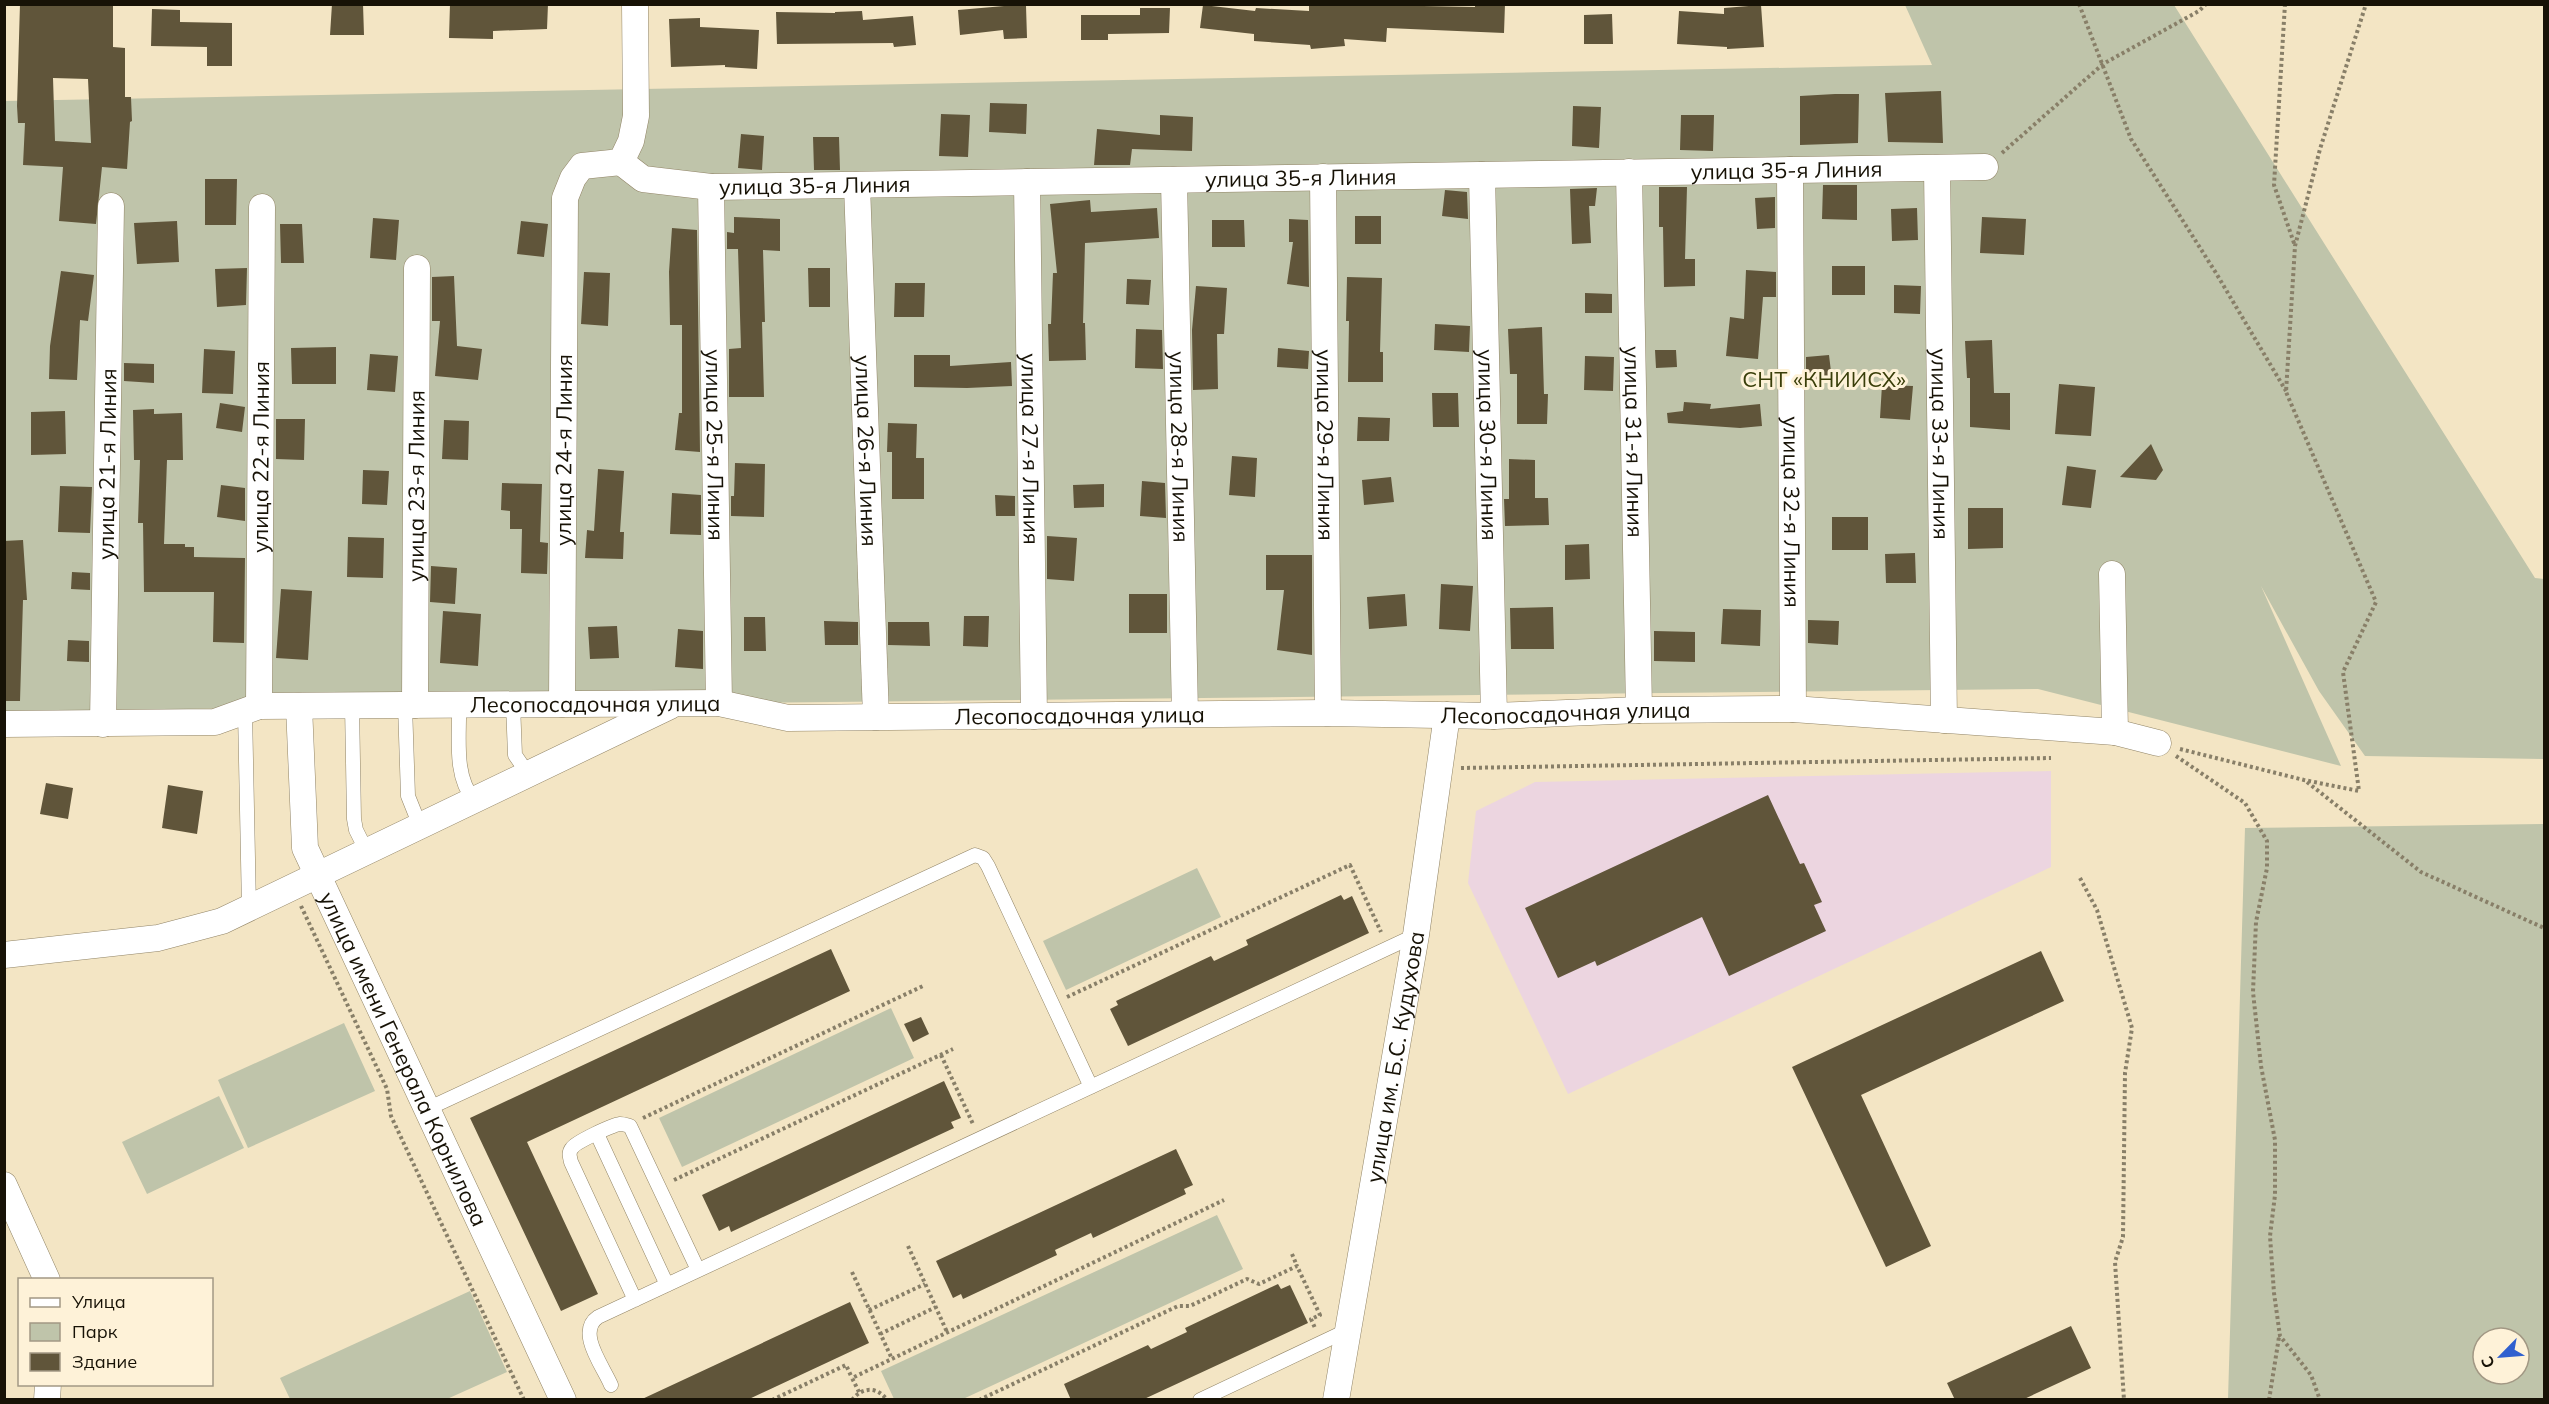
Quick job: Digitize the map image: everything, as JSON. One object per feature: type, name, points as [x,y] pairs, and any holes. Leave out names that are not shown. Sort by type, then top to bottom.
[{"type":"street","points":[[621,162],[631,141],[636,116],[635,4]]},
{"type":"street","name":"улица 35-я Линия","points":[[621,162],[643,179],[711,187],[1985,167]]},
{"type":"street","name":"улица 24-я Линия","points":[[562,704],[565,198],[573,178],[582,166],[621,162]]},
{"type":"street","name":"улица 33-я Линия","points":[[1937,168],[1944,720]]},
{"type":"street","name":"улица 32-я Линия","points":[[1790,170],[1793,709]]},
{"type":"street","name":"улица 31-я Линия","points":[[1629,172],[1640,710]]},
{"type":"street","name":"улица 30-я Линия","points":[[1482,175],[1494,716]]},
{"type":"street","name":"улица 29-я Линия","points":[[1323,177],[1328,713]]},
{"type":"street","name":"улица 28-я Линия","points":[[1174,180],[1185,714]]},
{"type":"street","name":"улица 27-я Линия","points":[[1027,182],[1034,716]]},
{"type":"street","name":"улица 26-я Линия","points":[[857,184],[876,717]]},
{"type":"street","name":"улица 25-я Линия","points":[[711,187],[719,703]]},
{"type":"street","name":"улица 21-я Линия","points":[[103,723],[111,206]]},
{"type":"street","name":"улица 22-я Линия","points":[[252,708],[262,207]]},
{"type":"street","name":"улица 23-я Линия","points":[[410,705],[417,268]]},
{"type":"street","points":[[2112,574],[2115,732]]},
{"type":"street","points":[[4,955],[158,938],[222,921],[675,703]]},
{"type":"street","name":"Лесопосадочная улица","points":[[4,724],[215,722],[252,708],[299,705],[719,703],[788,718],[1328,713],[1494,716],[1640,710],[1793,709],[2115,732],[2158,743]]},
{"type":"street","name":"улица имени Генерала Корнилова","points":[[299,705],[305,848],[563,1400]]},
{"type":"street","name":"улица им. Б.С. Кудухова","points":[[1336,1400],[1416,935],[1447,715]]},
{"type":"street","points":[[4,1185],[46,1278]]},
{"type":"lane","points":[[459,704],[460,770],[463,783],[474,800]]},
{"type":"lane","points":[[513,704],[515,754],[528,774]]},
{"type":"lane","points":[[352,705],[354,819],[356,830],[367,852]]},
{"type":"lane","points":[[410,705],[408,796],[420,826]]},
{"type":"lane","points":[[249,908],[252,708]]},
{"type":"lane","points":[[427,1109],[975,855],[983,858],[988,866],[1092,1087]]},
{"type":"lane","points":[[611,1385],[588,1330],[591,1322],[598,1317],[1416,935]]},
{"type":"lane","points":[[635,1300],[569,1154],[572,1147],[597,1134],[622,1124],[630,1126],[698,1270]]},
{"type":"lane","points":[[597,1134],[667,1285]]},
{"type":"lane","points":[[1200,1400],[1348,1330]]},
{"type":"path","points":[[2079,4],[2131,139],[2216,273],[2286,392],[2376,602],[2343,672],[2359,791],[2304,780],[2158,743]]},
{"type":"path","points":[[1985,167],[2029,131],[2103,63],[2199,11],[2206,4]]},
{"type":"path","points":[[2285,4],[2274,185],[2295,246]]},
{"type":"path","points":[[2286,392],[2295,246],[2320,148],[2366,4]]},
{"type":"path","points":[[2158,743],[2245,803],[2267,841],[2267,868],[2256,922],[2253,992],[2261,1066],[2276,1140],[2275,1195],[2270,1236],[2280,1336],[2269,1400]]},
{"type":"path","points":[[1439,769],[2051,758]]},
{"type":"path","points":[[2304,780],[2421,872],[2544,928]]},
{"type":"path","points":[[1053,1004],[1350,865],[1384,940]]},
{"type":"path","points":[[2080,878],[2097,910],[2132,1028],[2125,1073],[2123,1237],[2115,1262],[2124,1400]]},
{"type":"path","points":[[293,888],[387,1089],[392,1116],[524,1400]]},
{"type":"path","points":[[630,1126],[646,1115],[923,986]]},
{"type":"path","points":[[659,1187],[953,1049]]},
{"type":"path","points":[[941,1055],[975,1128]]},
{"type":"path","points":[[852,1378],[1224,1200]]},
{"type":"path","points":[[908,1246],[947,1332]]},
{"type":"path","points":[[1292,1254],[1320,1315],[1311,1319],[1322,1342]]},
{"type":"path","points":[[979,1400],[1178,1306],[1190,1306],[1247,1279],[1259,1284],[1297,1266]]},
{"type":"path","points":[[852,1272],[892,1359]]},
{"type":"path","points":[[869,1310],[925,1284]]},
{"type":"path","points":[[880,1334],[936,1307]]},
{"type":"path","points":[[2280,1336],[2311,1375],[2320,1400]]},
{"type":"path","points":[[772,1400],[846,1365],[859,1392]]},
{"type":"path","points":[[852,1400],[859,1392],[872,1389],[878,1391],[887,1400]]},
{"type":"shaded area","points":[[2051,771],[2051,867],[1568,1094],[1468,883],[1476,811],[1535,782]]},
{"type":"green space","name":"СНТ «КНИИСХ»","points":[[1905,5],[2174,5],[2535,578],[2544,579],[2544,759],[2365,756],[2319,691],[2261,586],[2341,766],[2038,689],[5,711],[4,101],[1932,65]]},
{"type":"green space","points":[[2544,824],[2544,1399],[2228,1399],[2245,828]]},
{"type":"green space","points":[[1197,868],[1221,917],[1066,990],[1043,941]]},
{"type":"green space","points":[[891,1008],[914,1058],[682,1167],[659,1118]]},
{"type":"green space","points":[[344,1023],[375,1091],[248,1148],[218,1080]]},
{"type":"green space","points":[[219,1096],[244,1148],[147,1194],[122,1142]]},
{"type":"green space","points":[[1217,1215],[1243,1269],[963,1399],[894,1399],[881,1371]]},
{"type":"green space","points":[[470,1291],[507,1372],[447,1399],[290,1399],[280,1378]]},
{"type":"building","points":[[20,4],[113,4],[113,47],[125,48],[125,97],[131,97],[132,121],[130,122],[127,169],[102,167],[96,224],[59,221],[63,167],[23,165],[25,123],[18,123]],"holes":[[[53,78],[88,79],[91,143],[55,141]]]},
{"type":"building","points":[[332,4],[363,4],[364,35],[330,35]]},
{"type":"building","points":[[450,4],[548,4],[547,29],[493,31],[493,39],[449,38]]},
{"type":"building","points":[[1475,4],[1505,4],[1504,33],[1387,28],[1386,42],[1344,39],[1345,46],[1311,49],[1310,45],[1254,41],[1254,34],[1200,28],[1203,5],[1255,11],[1256,8],[1309,11],[1309,5],[1475,7]]},
{"type":"building","points":[[1761,5],[1764,47],[1727,49],[1727,47],[1677,44],[1679,11],[1724,14],[1724,8]]},
{"type":"building","points":[[1026,6],[1027,38],[1004,39],[1003,30],[960,35],[958,10]]},
{"type":"building","points":[[1140,8],[1170,8],[1169,33],[1108,34],[1108,40],[1081,40],[1081,15],[1140,15]]},
{"type":"building","points":[[152,9],[180,10],[180,22],[232,23],[232,66],[207,66],[207,47],[151,46]]},
{"type":"building","points":[[862,11],[863,20],[913,16],[916,45],[894,47],[893,43],[777,44],[776,12]]},
{"type":"building","points":[[1612,14],[1613,44],[1584,44],[1584,15]]},
{"type":"building","points":[[700,18],[700,27],[759,30],[757,69],[725,67],[725,65],[671,67],[669,19]]},
{"type":"building","points":[[1941,91],[1943,143],[1888,142],[1885,93]]},
{"type":"building","points":[[1859,94],[1858,143],[1800,145],[1800,96]]},
{"type":"building","points":[[990,103],[1027,104],[1026,134],[989,132]]},
{"type":"building","points":[[1573,106],[1601,107],[1599,148],[1572,146]]},
{"type":"building","points":[[941,114],[970,115],[968,157],[939,156]]},
{"type":"building","points":[[1160,115],[1193,117],[1192,151],[1132,149],[1130,165],[1094,165],[1097,129],[1160,135]]},
{"type":"building","points":[[1681,115],[1714,115],[1713,151],[1680,150]]},
{"type":"building","points":[[741,134],[764,136],[762,170],[738,168]]},
{"type":"building","points":[[813,137],[839,137],[840,170],[814,170]]},
{"type":"building","points":[[205,179],[237,179],[236,225],[205,225]]},
{"type":"building","points":[[1823,185],[1857,185],[1857,220],[1822,219]]},
{"type":"building","points":[[1659,187],[1687,187],[1685,259],[1695,259],[1695,286],[1664,287],[1663,227],[1659,227]]},
{"type":"building","points":[[1597,188],[1595,206],[1589,206],[1591,243],[1572,244],[1570,189]]},
{"type":"building","points":[[1445,190],[1467,192],[1468,219],[1442,216]]},
{"type":"building","points":[[1775,197],[1775,228],[1757,229],[1755,198]]},
{"type":"building","points":[[1090,200],[1091,212],[1157,208],[1159,238],[1085,243],[1083,323],[1085,323],[1086,360],[1049,361],[1048,324],[1051,324],[1053,273],[1057,273],[1050,204]]},
{"type":"building","points":[[1917,208],[1918,240],[1892,241],[1891,209]]},
{"type":"building","points":[[1355,216],[1381,216],[1381,244],[1355,244]]},
{"type":"building","points":[[734,217],[780,219],[780,251],[763,250],[764,397],[729,397],[729,349],[741,348],[738,249],[727,249],[727,232],[734,233]]},
{"type":"building","points":[[1982,217],[2026,219],[2024,255],[1980,253]]},
{"type":"building","points":[[373,218],[399,220],[396,260],[370,258]]},
{"type":"building","points":[[1289,219],[1308,220],[1309,287],[1287,284],[1293,242],[1289,242]]},
{"type":"building","points":[[1212,220],[1244,220],[1245,247],[1212,247]]},
{"type":"building","points":[[177,221],[179,262],[137,264],[134,223]]},
{"type":"building","points":[[521,221],[548,224],[544,257],[517,254]]},
{"type":"building","points":[[280,224],[302,224],[304,263],[281,263]]},
{"type":"building","points":[[672,228],[697,230],[700,452],[675,450],[679,413],[682,413],[682,325],[670,325],[669,272]]},
{"type":"building","points":[[1832,266],[1865,266],[1865,295],[1832,295]]},
{"type":"building","points":[[247,268],[246,305],[217,307],[215,269]]},
{"type":"building","points":[[808,268],[830,268],[830,307],[809,307]]},
{"type":"building","points":[[1746,270],[1776,272],[1776,297],[1763,297],[1758,359],[1726,356],[1730,317],[1744,319]]},
{"type":"building","points":[[61,271],[94,275],[88,321],[80,320],[77,380],[49,379],[50,346]]},
{"type":"building","points":[[584,272],[610,273],[608,326],[581,324]]},
{"type":"building","points":[[454,276],[457,346],[482,349],[478,380],[435,376],[440,321],[432,321],[432,277]]},
{"type":"building","points":[[1347,277],[1382,278],[1380,352],[1383,352],[1383,382],[1348,382]]},
{"type":"building","points":[[1127,279],[1151,280],[1149,305],[1126,304]]},
{"type":"building","points":[[895,283],[925,283],[924,317],[894,317]]},
{"type":"building","points":[[1894,285],[1921,286],[1920,314],[1894,313]]},
{"type":"building","points":[[1196,286],[1227,288],[1224,334],[1217,334],[1218,389],[1193,390],[1192,330]]},
{"type":"building","points":[[1585,293],[1612,294],[1612,313],[1585,313]]},
{"type":"building","points":[[1435,324],[1470,326],[1469,352],[1434,350]]},
{"type":"building","points":[[1542,327],[1544,394],[1548,394],[1547,424],[1517,424],[1517,374],[1510,374],[1508,329]]},
{"type":"building","points":[[1136,329],[1162,330],[1163,369],[1135,368]]},
{"type":"building","points":[[1992,340],[1994,393],[2010,393],[2010,430],[1970,427],[1970,378],[1967,378],[1965,341]]},
{"type":"building","points":[[336,347],[336,384],[292,384],[291,348]]},
{"type":"building","points":[[1278,348],[1309,351],[1308,369],[1277,367]]},
{"type":"building","points":[[204,349],[235,351],[233,394],[202,393]]},
{"type":"building","points":[[1655,350],[1676,350],[1677,367],[1656,368]]},
{"type":"building","points":[[370,354],[398,356],[395,392],[367,390]]},
{"type":"building","points":[[914,355],[950,355],[950,366],[1011,362],[1012,386],[914,387]]},
{"type":"building","points":[[1829,355],[1832,380],[1806,383],[1806,357]]},
{"type":"building","points":[[1585,356],[1614,357],[1613,391],[1584,390]]},
{"type":"building","points":[[124,363],[154,364],[154,383],[124,381]]},
{"type":"building","points":[[2059,384],[2095,387],[2091,436],[2055,434]]},
{"type":"building","points":[[1882,385],[1913,386],[1910,420],[1880,418]]},
{"type":"building","points":[[1432,393],[1458,393],[1459,427],[1433,427]]},
{"type":"building","points":[[1684,402],[1711,404],[1710,409],[1760,404],[1762,426],[1740,428],[1668,423],[1667,413],[1683,411]]},
{"type":"building","points":[[220,403],[245,407],[242,432],[216,428]]},
{"type":"building","points":[[154,409],[154,414],[182,413],[183,460],[167,460],[164,544],[185,544],[185,547],[194,547],[194,557],[245,558],[244,643],[213,642],[214,592],[144,592],[143,523],[138,523],[140,460],[134,460],[133,410]]},
{"type":"building","points":[[65,411],[66,454],[31,455],[31,412]]},
{"type":"building","points":[[1358,417],[1390,418],[1389,441],[1357,441]]},
{"type":"building","points":[[276,419],[305,419],[304,460],[276,459]]},
{"type":"building","points":[[444,420],[469,421],[468,460],[442,459]]},
{"type":"building","points":[[888,423],[917,424],[916,458],[924,458],[924,499],[892,499],[892,452],[887,452]]},
{"type":"building","points":[[2151,444],[2163,470],[2156,480],[2120,477]]},
{"type":"building","points":[[1232,456],[1257,458],[1255,497],[1229,495]]},
{"type":"building","points":[[1509,459],[1535,460],[1535,498],[1548,498],[1549,525],[1505,526],[1504,499],[1509,499]]},
{"type":"building","points":[[735,463],[765,464],[764,517],[731,516]]},
{"type":"building","points":[[2067,466],[2096,470],[2091,508],[2062,505]]},
{"type":"building","points":[[598,469],[624,471],[620,532],[624,532],[623,559],[585,558],[587,530],[594,531]]},
{"type":"building","points":[[363,470],[389,471],[387,505],[362,504]]},
{"type":"building","points":[[1391,477],[1394,502],[1364,505],[1362,480]]},
{"type":"building","points":[[1142,481],[1165,483],[1166,518],[1140,516]]},
{"type":"building","points":[[502,483],[542,484],[540,542],[548,543],[547,574],[521,573],[522,529],[510,529],[510,511],[501,510]]},
{"type":"building","points":[[1104,484],[1104,507],[1074,508],[1073,485]]},
{"type":"building","points":[[221,485],[245,488],[245,521],[217,517]]},
{"type":"building","points":[[60,486],[92,487],[90,533],[58,532]]},
{"type":"building","points":[[672,493],[701,495],[701,535],[670,534]]},
{"type":"building","points":[[995,495],[1015,496],[1015,516],[996,516]]},
{"type":"building","points":[[1968,508],[2003,508],[2003,548],[1968,549]]},
{"type":"building","points":[[1832,517],[1868,517],[1868,550],[1832,550]]},
{"type":"building","points":[[1047,536],[1077,538],[1074,581],[1047,579]]},
{"type":"building","points":[[348,537],[384,538],[383,578],[347,577]]},
{"type":"building","points":[[23,540],[27,600],[23,600],[20,701],[4,701],[4,541]]},
{"type":"building","points":[[1589,544],[1590,579],[1565,580],[1565,545]]},
{"type":"building","points":[[1915,553],[1916,583],[1886,583],[1885,554]]},
{"type":"building","points":[[1266,555],[1312,555],[1312,655],[1277,650],[1284,590],[1266,590]]},
{"type":"building","points":[[431,566],[457,568],[455,604],[430,602]]},
{"type":"building","points":[[72,572],[90,573],[90,590],[71,589]]},
{"type":"building","points":[[1441,584],[1473,586],[1470,631],[1439,629]]},
{"type":"building","points":[[281,589],[312,591],[308,660],[276,658]]},
{"type":"building","points":[[1129,594],[1167,594],[1167,633],[1129,633]]},
{"type":"building","points":[[1405,594],[1407,626],[1369,629],[1367,597]]},
{"type":"building","points":[[1553,607],[1554,649],[1511,649],[1510,608]]},
{"type":"building","points":[[1723,609],[1761,610],[1760,646],[1721,644]]},
{"type":"building","points":[[443,611],[481,614],[478,666],[440,663]]},
{"type":"building","points":[[964,616],[989,616],[988,647],[963,646]]},
{"type":"building","points":[[744,617],[765,617],[766,651],[744,651]]},
{"type":"building","points":[[1808,620],[1839,621],[1838,645],[1808,643]]},
{"type":"building","points":[[824,621],[858,622],[858,645],[825,645]]},
{"type":"building","points":[[888,622],[929,622],[930,646],[888,645]]},
{"type":"building","points":[[617,626],[619,658],[590,659],[588,627]]},
{"type":"building","points":[[678,629],[703,631],[703,669],[675,667]]},
{"type":"building","points":[[1654,631],[1695,632],[1695,662],[1654,661]]},
{"type":"building","points":[[68,640],[89,641],[89,662],[67,661]]},
{"type":"building","points":[[46,783],[73,788],[68,819],[40,814]]},
{"type":"building","points":[[168,785],[203,791],[197,834],[162,828]]},
{"type":"building","points":[[1768,795],[1800,864],[1804,863],[1822,902],[1814,905],[1826,931],[1729,976],[1702,917],[1597,966],[1595,961],[1558,978],[1525,908]]},
{"type":"building","points":[[1341,895],[1344,900],[1352,896],[1369,933],[1128,1046],[1110,1009],[1118,1005],[1116,1001],[1211,956],[1214,961],[1248,945],[1246,940]]},
{"type":"building","points":[[831,949],[850,991],[527,1142],[598,1294],[561,1311],[470,1118]]},
{"type":"building","points":[[2041,951],[2064,1001],[1861,1095],[1931,1246],[1886,1267],[1792,1067]]},
{"type":"building","points":[[921,1017],[929,1034],[913,1042],[904,1024]]},
{"type":"building","points":[[944,1081],[961,1118],[951,1122],[954,1128],[731,1232],[729,1226],[719,1231],[702,1195]]},
{"type":"building","points":[[1176,1149],[1193,1185],[1184,1189],[1186,1194],[1093,1238],[1091,1233],[1055,1250],[1057,1255],[963,1299],[961,1294],[953,1298],[936,1261]]},
{"type":"building","points":[[1278,1284],[1281,1289],[1290,1285],[1308,1323],[1142,1400],[1071,1400],[1064,1384],[1148,1345],[1151,1349],[1187,1332],[1185,1328]]},
{"type":"building","points":[[850,1302],[869,1343],[747,1400],[640,1400]]},
{"type":"building","points":[[2071,1326],[2091,1368],[2022,1400],[1955,1400],[1947,1383]]}]
